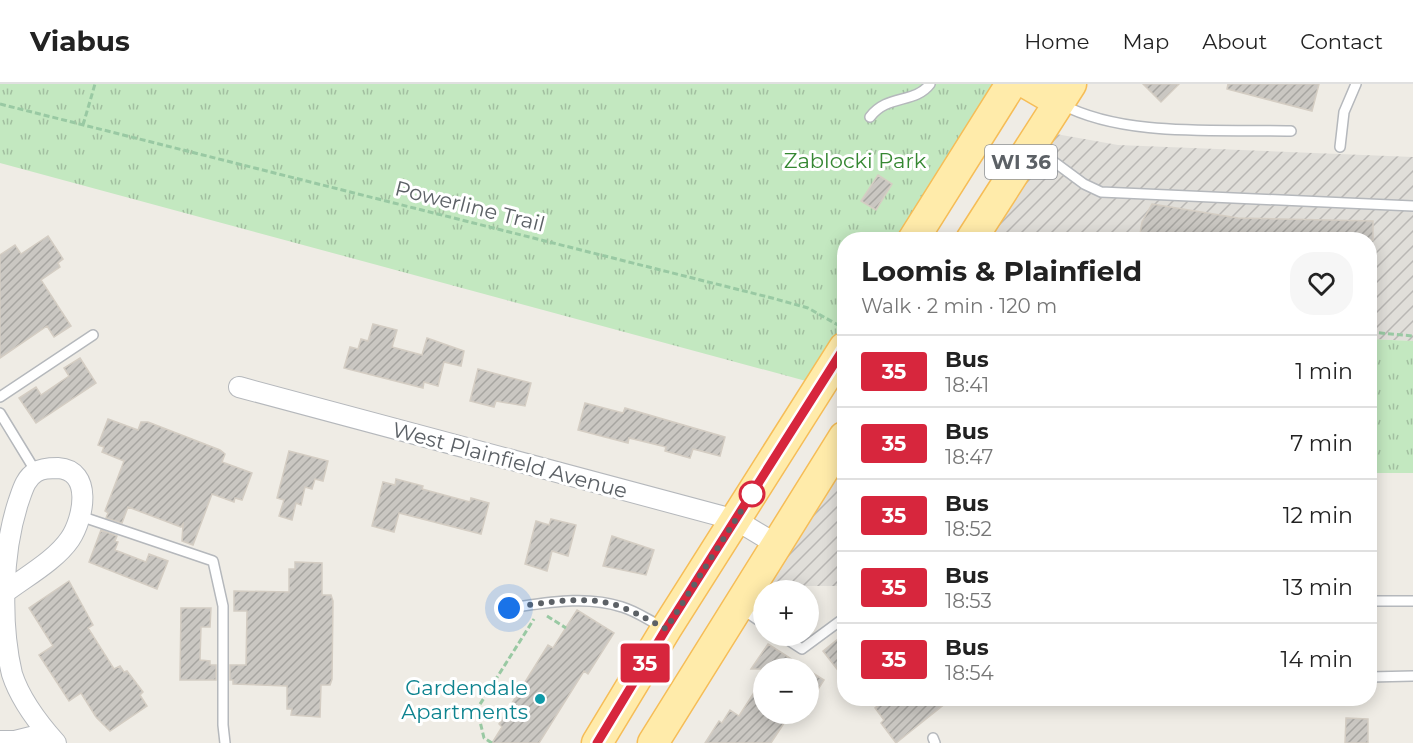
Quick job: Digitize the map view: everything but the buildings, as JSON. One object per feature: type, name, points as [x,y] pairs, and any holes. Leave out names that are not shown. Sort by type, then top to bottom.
[{"type":"main road","name":"WI 36","points":[[918,232],[1011,84]]},
{"type":"main road","points":[[1028,84],[1065,93]]},
{"type":"main road","name":"WI 36","points":[[976,232],[1065,93]]},
{"type":"main road","points":[[597,743],[666,629],[837,359]]},
{"type":"main road","points":[[653,743],[837,448]]},
{"type":"street","name":"West Plainfield Avenue","points":[[239,387],[736,520],[776,544]]},
{"type":"street","points":[[3,594],[54,556],[70,538],[80,516],[82,489],[77,476],[65,469],[51,468],[36,472],[24,484],[2,561],[5,668],[30,710],[52,738]]},
{"type":"street","points":[[0,741],[52,738]]},
{"type":"lane","points":[[870,117],[878,106],[924,92],[930,84]]},
{"type":"lane","points":[[1340,147],[1344,112],[1356,84]]},
{"type":"lane","points":[[1065,93],[1081,114],[1120,122],[1177,129],[1291,131]]},
{"type":"lane","points":[[1032,146],[1084,184],[1101,192],[1413,206]]},
{"type":"lane","points":[[0,397],[93,335]]},
{"type":"lane","points":[[0,413],[36,472]]},
{"type":"lane","points":[[80,516],[213,561],[223,606],[225,743]]},
{"type":"lane","points":[[509,608],[556,601],[594,602],[622,607],[666,629]]},
{"type":"lane","points":[[1377,601],[1413,601]]},
{"type":"lane","points":[[737,606],[753,617]]},
{"type":"lane","points":[[819,637],[837,623]]},
{"type":"lane","points":[[1377,677],[1413,676]]},
{"type":"path","points":[[83,125],[95,84]]},
{"type":"path","name":"Powerline Trail","points":[[0,104],[772,298],[808,308],[837,325]]},
{"type":"path","points":[[1377,333],[1413,336]]},
{"type":"path","points":[[492,743],[484,738],[477,709],[526,630],[539,611],[566,628]]},
{"type":"shaded area","points":[[1056,134],[1118,145],[1413,157],[1413,341],[1377,339],[1377,232],[993,232]]},
{"type":"shaded area","points":[[837,477],[837,586],[819,586],[819,580],[771,580]]},
{"type":"green space","name":"Zablocki Park","points":[[0,84],[994,84],[900,232],[837,232],[837,385],[806,381],[0,163]]},
{"type":"green space","points":[[1377,339],[1413,341],[1413,473],[1377,473]]},
{"type":"bus line","name":"35","points":[[597,743],[666,629],[837,359]]},
{"type":"place","name":"Gardendale Apartments","points":[[540,699]]},
{"type":"route","points":[[509,608],[556,601],[594,602],[622,607],[666,629],[752,494]]}]
